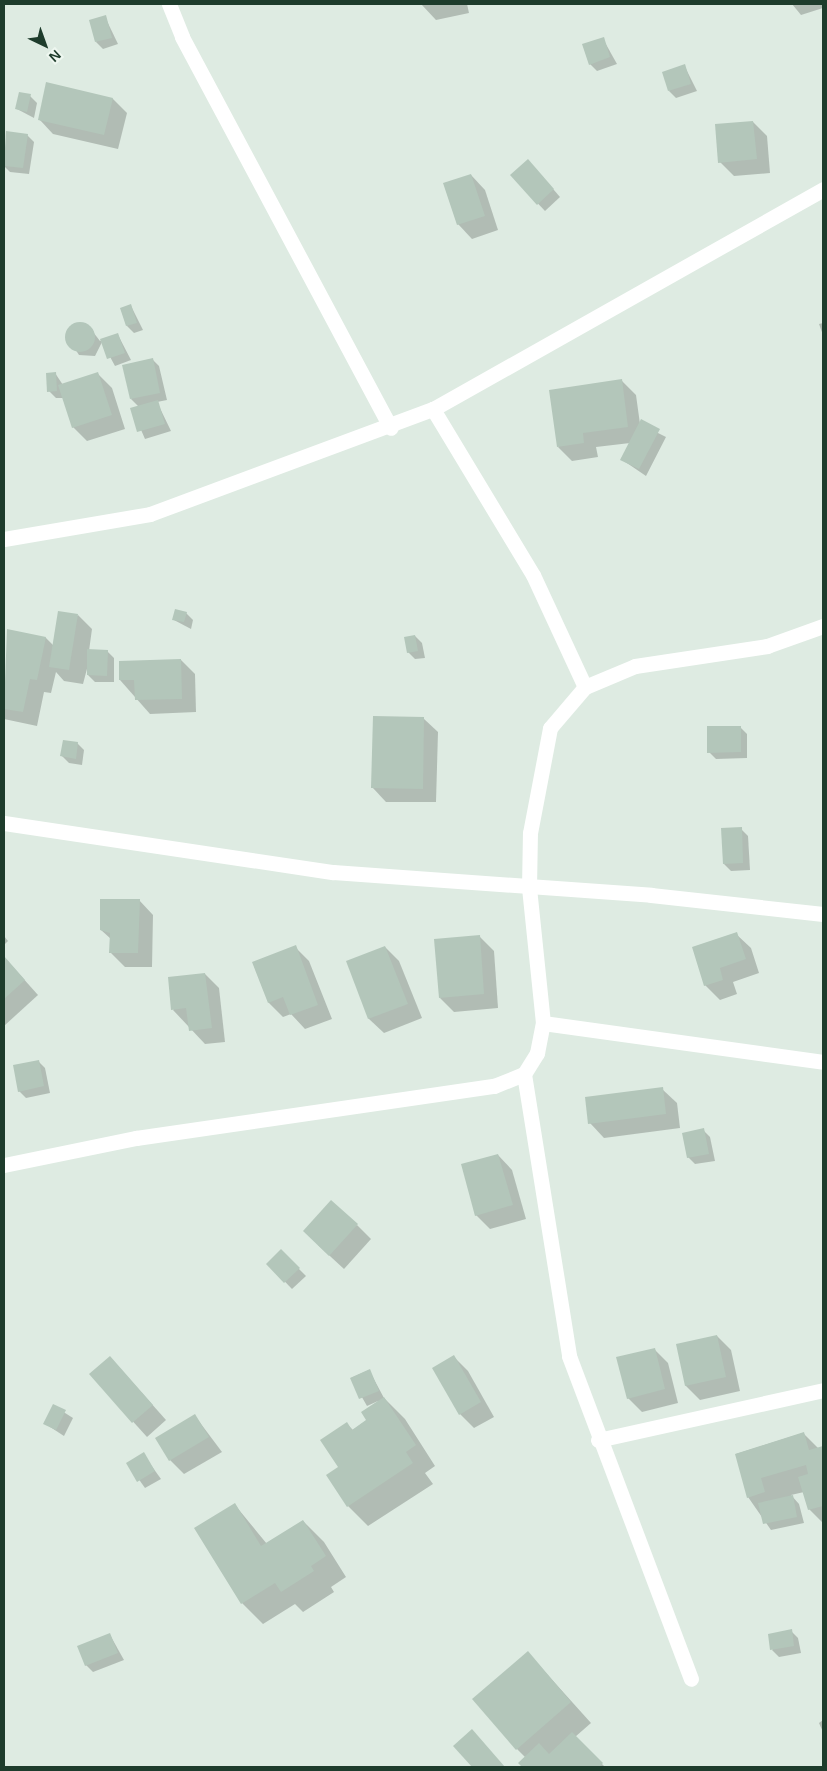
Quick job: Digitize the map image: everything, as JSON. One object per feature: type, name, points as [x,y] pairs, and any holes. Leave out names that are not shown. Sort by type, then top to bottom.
[{"type":"street","points":[[169,4],[182,38],[391,428]]},
{"type":"street","points":[[4,539],[150,514],[391,428],[433,409],[823,189]]},
{"type":"street","points":[[433,409],[533,575],[585,688]]},
{"type":"street","points":[[4,1164],[136,1138],[494,1086],[524,1074],[537,1053],[543,1023],[529,888],[530,833],[550,728],[585,688],[636,666],[767,646],[823,626]]},
{"type":"street","points":[[4,823],[333,872],[529,888],[651,895],[823,914]]},
{"type":"street","points":[[543,1023],[823,1062]]},
{"type":"street","points":[[524,1074],[560,1322],[598,1440],[691,1679]]},
{"type":"street","points":[[598,1440],[823,1390]]},
{"type":"building","points":[[106,15],[112,38],[95,42],[89,20]]},
{"type":"building","points":[[604,37],[610,57],[589,65],[582,44]]},
{"type":"building","points":[[685,64],[691,84],[668,91],[662,72]]},
{"type":"building","points":[[46,82],[113,98],[104,135],[38,120]]},
{"type":"building","points":[[19,92],[31,94],[27,112],[15,109]]},
{"type":"building","points":[[753,121],[757,159],[718,163],[715,124]]},
{"type":"building","points":[[6,131],[28,134],[23,168],[4,166]]},
{"type":"building","points":[[528,159],[554,189],[537,205],[510,175]]},
{"type":"building","points":[[471,174],[485,216],[457,225],[443,183]]},
{"type":"building","points":[[131,304],[137,323],[126,326],[120,308]]},
{"type":"building","points":[[80,322],[90,327],[95,337],[90,347],[80,352],[70,347],[65,337],[70,327]]},
{"type":"building","points":[[118,333],[125,353],[107,359],[100,339]]},
{"type":"building","points":[[153,358],[160,393],[130,399],[122,365]]},
{"type":"building","points":[[56,372],[57,391],[47,392],[46,373]]},
{"type":"building","points":[[98,372],[112,415],[72,428],[58,385]]},
{"type":"building","points":[[622,379],[628,427],[583,433],[584,443],[557,447],[549,390]]},
{"type":"building","points":[[158,400],[165,424],[137,432],[130,408]]},
{"type":"building","points":[[641,419],[660,429],[639,469],[620,460]]},
{"type":"building","points":[[175,609],[187,612],[184,622],[172,620]]},
{"type":"building","points":[[58,611],[78,614],[69,670],[49,667]]},
{"type":"building","points":[[7,629],[46,637],[37,680],[30,679],[23,712],[4,709]]},
{"type":"building","points":[[415,635],[418,651],[407,653],[404,637]]},
{"type":"building","points":[[87,649],[108,650],[107,676],[87,675]]},
{"type":"building","points":[[181,659],[182,699],[135,700],[134,680],[119,680],[119,661]]},
{"type":"building","points":[[373,716],[424,717],[423,789],[371,788]]},
{"type":"building","points":[[707,726],[741,726],[741,752],[707,753]]},
{"type":"building","points":[[63,740],[78,742],[76,759],[60,756]]},
{"type":"building","points":[[742,827],[743,863],[723,864],[721,828]]},
{"type":"building","points":[[100,899],[140,899],[138,953],[109,953],[110,933],[100,930]]},
{"type":"building","points":[[737,932],[746,959],[720,968],[723,980],[704,986],[692,947]]},
{"type":"building","points":[[480,935],[484,994],[439,998],[434,939]]},
{"type":"building","points":[[296,945],[318,1005],[290,1015],[283,997],[268,1003],[252,962]]},
{"type":"building","points":[[385,946],[408,1004],[368,1019],[346,961]]},
{"type":"building","points":[[4,956],[25,980],[4,999]]},
{"type":"building","points":[[205,973],[212,1028],[189,1031],[186,1008],[171,1010],[168,977]]},
{"type":"building","points":[[39,1060],[44,1086],[18,1092],[13,1065]]},
{"type":"building","points":[[663,1087],[666,1114],[588,1124],[585,1097]]},
{"type":"building","points":[[704,1128],[709,1154],[687,1158],[682,1133]]},
{"type":"building","points":[[498,1154],[513,1205],[475,1216],[461,1164]]},
{"type":"building","points":[[331,1200],[358,1224],[329,1256],[303,1231]]},
{"type":"building","points":[[281,1249],[300,1268],[284,1283],[266,1264]]},
{"type":"building","points":[[717,1335],[726,1377],[685,1386],[676,1344]]},
{"type":"building","points":[[655,1348],[665,1389],[627,1399],[616,1357]]},
{"type":"building","points":[[454,1355],[481,1402],[459,1415],[432,1368]]},
{"type":"building","points":[[110,1356],[153,1405],[132,1423],[89,1374]]},
{"type":"building","points":[[370,1369],[379,1391],[359,1399],[350,1378]]},
{"type":"building","points":[[384,1397],[416,1445],[406,1452],[413,1463],[347,1507],[326,1475],[338,1467],[320,1440],[347,1422],[352,1430],[366,1420],[361,1412]]},
{"type":"building","points":[[53,1404],[66,1410],[56,1430],[43,1424]]},
{"type":"building","points":[[195,1414],[209,1437],[169,1461],[155,1438]]},
{"type":"building","points":[[804,1432],[809,1450],[823,1446],[823,1506],[808,1510],[798,1477],[808,1474],[806,1465],[761,1478],[765,1492],[747,1498],[735,1454]]},
{"type":"building","points":[[144,1452],[155,1471],[137,1482],[126,1463]]},
{"type":"building","points":[[793,1495],[797,1517],[763,1524],[758,1503]]},
{"type":"building","points":[[235,1503],[261,1546],[303,1520],[326,1556],[311,1566],[314,1571],[281,1592],[275,1583],[241,1604],[194,1528]]},
{"type":"building","points":[[792,1629],[794,1646],[770,1650],[768,1634]]},
{"type":"building","points":[[110,1633],[118,1653],[85,1666],[77,1646]]},
{"type":"building","points":[[528,1651],[571,1702],[516,1750],[472,1699]]},
{"type":"building","points":[[472,1729],[505,1767],[472,1767],[453,1746]]},
{"type":"building","points":[[572,1732],[603,1763],[599,1767],[522,1767],[518,1763],[539,1743],[549,1754]]}]
